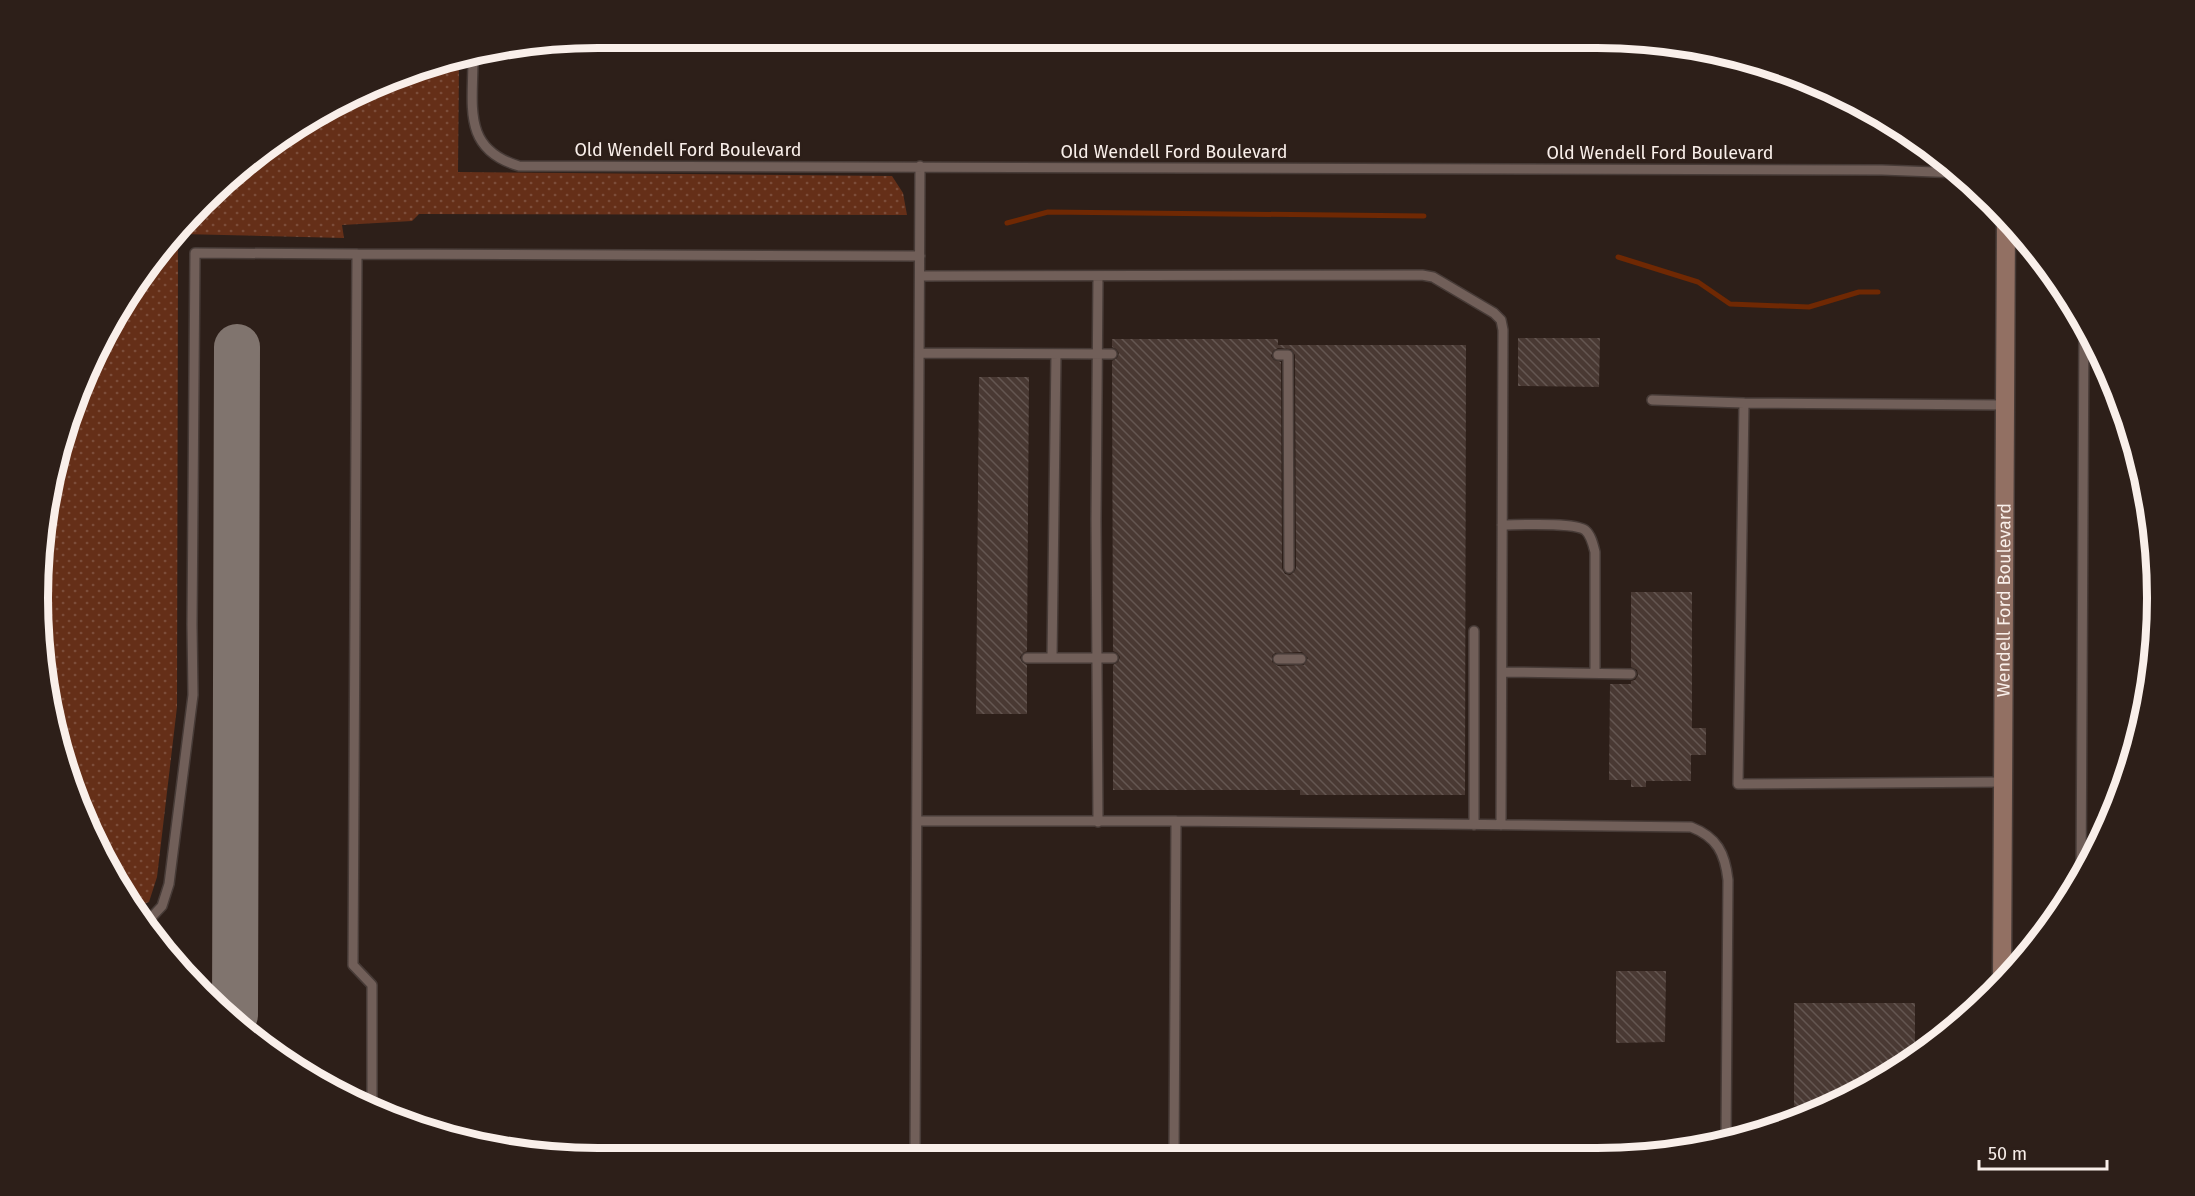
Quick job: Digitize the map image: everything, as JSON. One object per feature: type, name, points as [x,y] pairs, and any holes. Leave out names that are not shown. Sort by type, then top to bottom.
[{"type":"street","name":"Wendell Ford Boulevard","points":[[2002,970],[2006,230]]},
{"type":"lane","name":"Old Wendell Ford Boulevard","points":[[473,63],[474,119],[478,138],[486,150],[501,161],[519,166],[1882,170],[1945,172]]},
{"type":"lane","points":[[915,1148],[920,166]]},
{"type":"lane","points":[[151,918],[162,906],[169,884],[193,694],[195,253],[920,256]]},
{"type":"lane","points":[[357,254],[353,965],[372,985],[372,1099]]},
{"type":"lane","points":[[920,276],[1422,275],[1433,277],[1494,313],[1501,320],[1503,330],[1501,825]]},
{"type":"lane","points":[[1098,276],[1096,519],[1098,822]]},
{"type":"lane","points":[[2081,858],[2084,344]]},
{"type":"lane","points":[[920,353],[1112,354]]},
{"type":"lane","points":[[1052,658],[1056,354]]},
{"type":"lane","points":[[1278,355],[1288,355],[1289,568]]},
{"type":"lane","points":[[1652,400],[2004,405]]},
{"type":"lane","points":[[1744,403],[1738,784],[2004,782]]},
{"type":"lane","points":[[1502,525],[1572,526],[1584,530],[1592,539],[1595,552],[1595,673]]},
{"type":"lane","points":[[1474,631],[1474,825]]},
{"type":"lane","points":[[1027,658],[1113,658]]},
{"type":"lane","points":[[1278,659],[1300,659]]},
{"type":"lane","points":[[1502,672],[1631,674]]},
{"type":"lane","points":[[917,821],[1691,826],[1705,832],[1714,841],[1726,864],[1728,880],[1726,1132]]},
{"type":"lane","points":[[1174,1148],[1176,821]]},
{"type":"path","points":[[1789,1107],[1789,1113]]},
{"type":"shaded area","points":[[459,66],[458,172],[892,176],[903,193],[907,215],[419,214],[412,221],[342,225],[344,238],[185,234],[235,184],[292,141],[323,122],[388,90],[421,77]]},
{"type":"shaded area","points":[[178,243],[177,707],[157,877],[149,902],[142,905],[122,873],[105,841],[77,775],[59,705],[53,670],[49,634],[49,562],[53,526],[67,456],[90,388],[122,323],[141,292]]},
{"type":"building","points":[[1518,338],[1600,338],[1599,387],[1518,386]]},
{"type":"building","points":[[1112,339],[1278,339],[1278,345],[1466,345],[1465,795],[1300,795],[1300,790],[1113,790],[1113,665],[1120,657],[1113,651],[1112,361],[1119,353],[1112,347]],"holes":[[[1278,348],[1291,349],[1295,355],[1296,568],[1290,575],[1285,574],[1282,568],[1281,362],[1274,360],[1271,356]],[[1302,652],[1308,658],[1304,665],[1278,666],[1272,662],[1272,656],[1275,653]]]},
{"type":"building","points":[[979,377],[1029,377],[1027,651],[1020,657],[1027,665],[1027,714],[976,714]]},
{"type":"building","points":[[1631,592],[1692,592],[1692,728],[1706,728],[1706,755],[1691,755],[1691,781],[1646,781],[1646,787],[1631,787],[1631,780],[1609,780],[1610,684],[1631,684],[1631,681],[1635,680],[1638,675],[1637,670],[1631,667]]},
{"type":"building","points":[[1616,971],[1666,971],[1665,1042],[1616,1043]]},
{"type":"building","points":[[1794,1003],[1915,1003],[1915,1046],[1840,1091],[1806,1106],[1794,1106]]},
{"type":"waterway","points":[[1007,223],[1048,212],[1424,216]]},
{"type":"waterway","points":[[1618,257],[1698,282],[1730,304],[1809,307],[1859,292],[1878,292]]},
{"type":"taxiway","points":[[235,1012],[237,347]]}]
